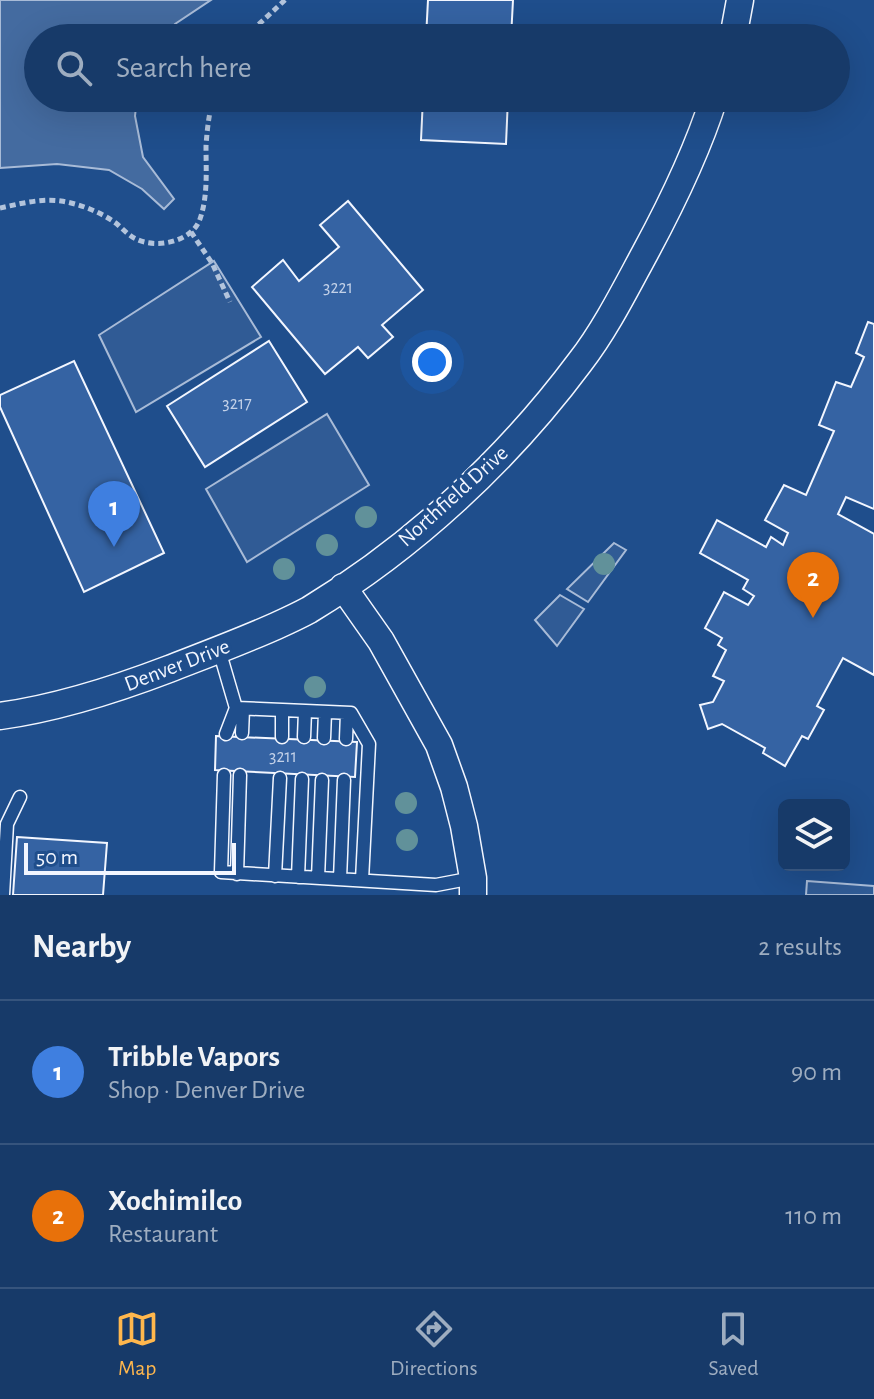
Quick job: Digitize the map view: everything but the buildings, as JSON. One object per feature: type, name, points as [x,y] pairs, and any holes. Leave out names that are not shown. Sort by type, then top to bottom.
[{"type":"street","points":[[736,24],[740,0]]},
{"type":"street","name":"Northfield Drive","points":[[343,587],[375,566],[470,486],[516,438],[582,360],[672,204],[710,112]]},
{"type":"street","points":[[343,587],[381,641],[439,745],[454,787],[473,886]]},
{"type":"street","name":"Denver Drive","points":[[0,716],[19,714],[128,685],[306,612],[343,587]]},
{"type":"lane","points":[[219,650],[240,708],[242,733]]},
{"type":"lane","points":[[240,708],[351,713],[369,744],[362,880]]},
{"type":"lane","points":[[226,734],[240,708]]},
{"type":"lane","points":[[282,710],[282,737]]},
{"type":"lane","points":[[304,737],[305,711]]},
{"type":"lane","points":[[324,738],[325,712]]},
{"type":"lane","points":[[346,739],[347,713]]},
{"type":"lane","points":[[224,775],[221,872],[473,886]]},
{"type":"lane","points":[[237,874],[240,775]]},
{"type":"lane","points":[[275,876],[280,778]]},
{"type":"lane","points":[[298,877],[302,779]]},
{"type":"lane","points":[[318,878],[322,780]]},
{"type":"lane","points":[[340,879],[344,780]]},
{"type":"lane","points":[[3,895],[7,824],[20,797]]},
{"type":"path","points":[[259,24],[285,0]]},
{"type":"path","points":[[0,208],[60,201],[105,216],[135,239],[150,244],[180,239],[199,223],[206,185],[210,112]]},
{"type":"path","points":[[191,232],[212,263],[230,302]]},
{"type":"shaded area","points":[[0,0],[211,0],[175,24],[24,24],[24,112],[135,112],[143,157],[174,199],[164,209],[142,189],[109,170],[57,164],[0,168]]},
{"type":"shaded area","points":[[214,261],[261,337],[136,412],[99,335]]},
{"type":"shaded area","points":[[327,414],[369,485],[247,562],[206,489]]},
{"type":"shaded area","points":[[614,543],[626,550],[588,602],[567,589]]},
{"type":"shaded area","points":[[560,595],[584,609],[557,646],[535,620]]},
{"type":"shaded area","points":[[807,881],[874,886],[874,895],[806,895]]},
{"type":"place","name":"Tribble Vapors","points":[[114,547]]},
{"type":"place","name":"Xochimilco","points":[[813,618]]}]
